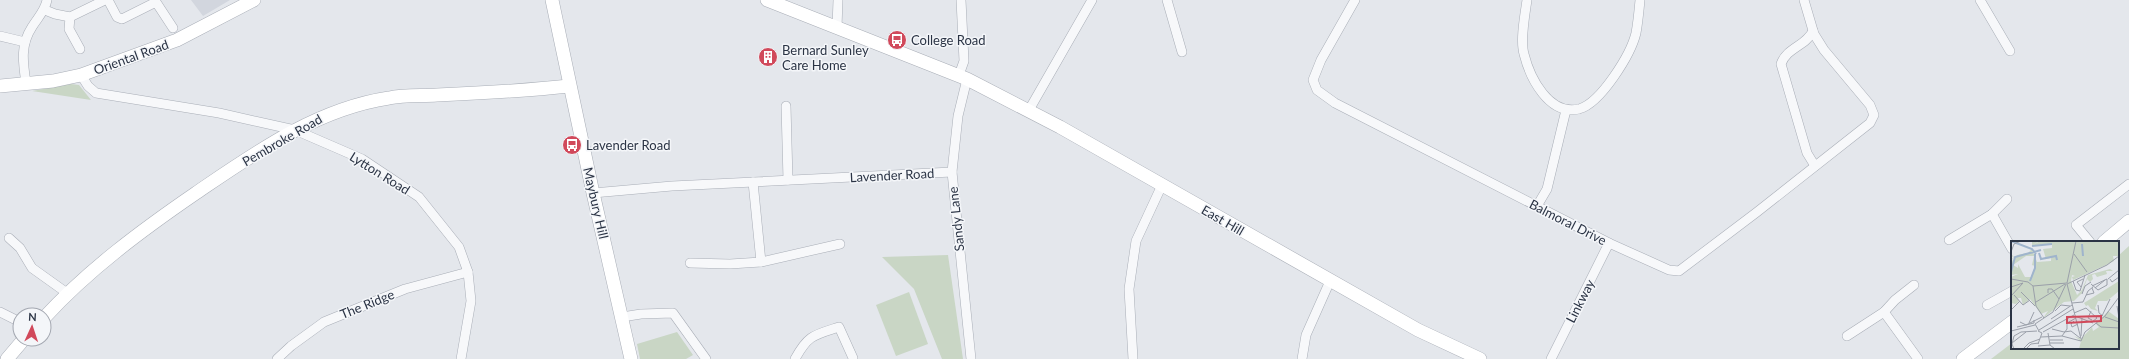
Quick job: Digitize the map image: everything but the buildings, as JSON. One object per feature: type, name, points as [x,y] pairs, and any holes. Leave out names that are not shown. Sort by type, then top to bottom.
[{"type":"street","points":[[26,83],[23,61],[25,42],[32,28],[45,10],[47,0]]},
{"type":"street","points":[[45,10],[70,17],[106,0],[117,17],[122,19],[156,2],[173,28]]},
{"type":"street","name":"Oriental Road","points":[[0,86],[53,81],[81,75],[178,40],[254,0]]},
{"type":"street","name":"Maybury Hill","points":[[552,0],[569,86],[631,359]]},
{"type":"street","points":[[767,0],[963,77]]},
{"type":"street","points":[[837,27],[838,0]]},
{"type":"street","name":"Sandy Lane","points":[[961,0],[964,61],[952,172],[971,359]]},
{"type":"street","points":[[1029,110],[1092,0]]},
{"type":"street","points":[[1167,0],[1182,52]]},
{"type":"street","name":"Balmoral Drive","points":[[1355,0],[1321,60],[1313,80],[1317,90],[1335,103],[1609,243],[1669,270],[1679,271],[1870,123],[1874,115],[1870,105],[1824,50],[1813,31],[1804,0]]},
{"type":"street","points":[[1527,0],[1524,15],[1524,54],[1538,88],[1551,102],[1566,110],[1580,108],[1599,94],[1624,62],[1636,34],[1640,0]]},
{"type":"street","points":[[1980,0],[2010,51]]},
{"type":"street","points":[[70,17],[69,29],[80,48]]},
{"type":"street","points":[[1813,31],[1805,43],[1789,51],[1784,56],[1781,64],[1807,153],[1815,166]]},
{"type":"street","points":[[0,36],[25,42]]},
{"type":"street","name":"Lytton Road","points":[[81,75],[88,86],[96,93],[219,113],[295,130],[362,159],[419,197],[460,247],[468,272],[471,301],[461,359]]},
{"type":"street","name":"East Hill","points":[[963,77],[1029,110],[1330,282],[1418,330],[1480,359]]},
{"type":"street","name":"Pembroke Road","points":[[52,309],[67,292],[168,212],[223,174],[295,130],[330,113],[389,98],[538,90],[569,86]]},
{"type":"street","points":[[786,106],[788,180]]},
{"type":"street","points":[[1537,206],[1547,189],[1566,110]]},
{"type":"street","name":"Lavender Road","points":[[593,193],[753,182],[952,172]]},
{"type":"street","points":[[753,182],[761,262]]},
{"type":"street","points":[[2089,241],[2076,225],[2129,184]]},
{"type":"street","points":[[1133,359],[1129,289],[1136,241],[1162,185]]},
{"type":"street","points":[[1949,240],[1992,214],[2007,199]]},
{"type":"street","points":[[1992,214],[2011,247]]},
{"type":"street","points":[[2105,241],[2129,221]]},
{"type":"street","points":[[9,238],[20,248],[32,268],[67,292]]},
{"type":"street","name":"Linkway","points":[[1550,359],[1609,243]]},
{"type":"street","points":[[690,263],[730,264],[761,262],[840,244]]},
{"type":"street","name":"The Ridge","points":[[278,359],[291,346],[324,322],[405,289],[468,272]]},
{"type":"street","points":[[1302,359],[1306,335],[1330,282]]},
{"type":"street","points":[[1847,336],[1884,312],[1895,300],[1914,285]]},
{"type":"street","points":[[1987,305],[2011,292]]},
{"type":"street","points":[[0,312],[12,318]]},
{"type":"street","points":[[1884,312],[1918,359]]},
{"type":"street","points":[[622,317],[641,314],[673,313],[706,359]]},
{"type":"street","points":[[1963,359],[2011,323]]},
{"type":"street","points":[[795,359],[804,343],[818,334],[839,327],[853,358]]},
{"type":"street","points":[[7,359],[17,347]]},
{"type":"shaded area","points":[[191,0],[230,0],[203,16]]},
{"type":"green space","points":[[71,84],[79,85],[91,100],[32,91]]},
{"type":"green space","points":[[2129,246],[2129,359],[1991,359],[2011,344],[2011,349],[2119,349],[2119,255]]},
{"type":"green space","points":[[948,255],[963,359],[942,359],[914,289],[882,257]]},
{"type":"green space","points":[[909,292],[928,344],[896,356],[876,305]]},
{"type":"green space","points":[[677,332],[693,355],[686,359],[640,359],[637,344]]},
{"type":"place","name":"College Road","points":[[897,40]]},
{"type":"place","name":"Bernard Sunley Care Home","points":[[768,57]]},
{"type":"place","name":"Lavender Road","points":[[572,145]]}]
